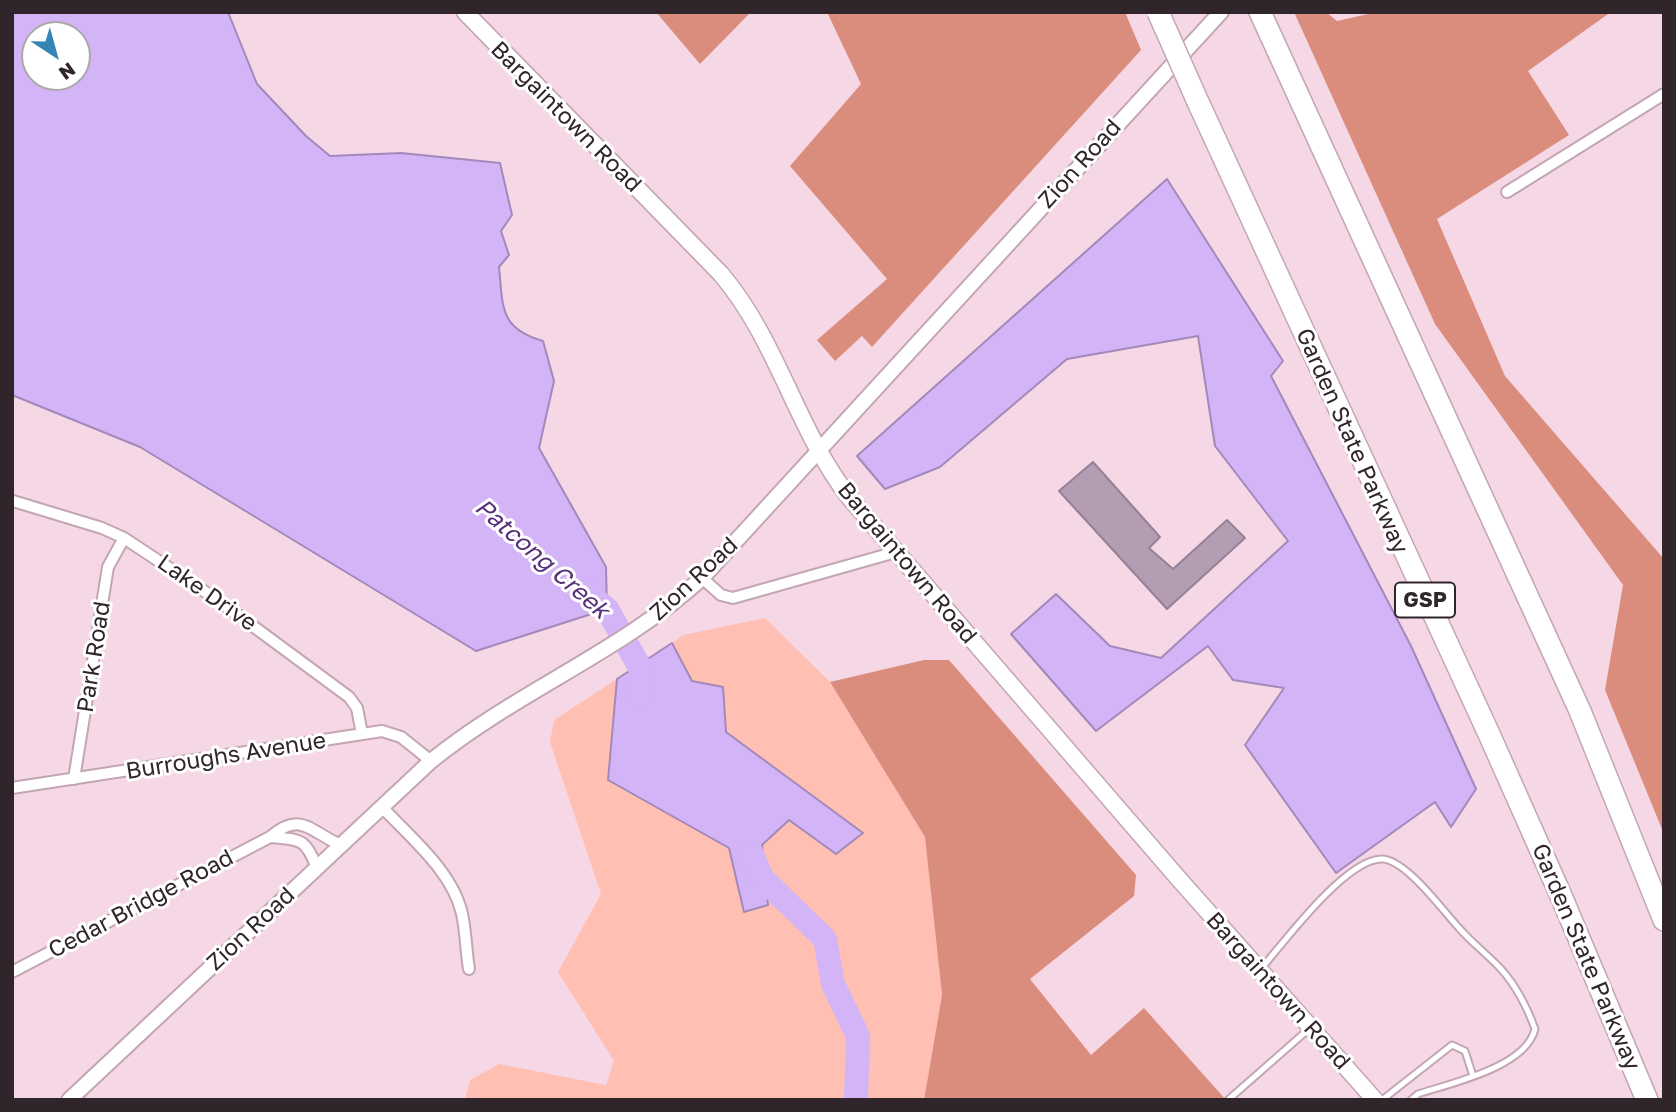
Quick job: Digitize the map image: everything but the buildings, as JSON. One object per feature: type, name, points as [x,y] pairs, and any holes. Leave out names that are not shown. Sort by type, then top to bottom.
[{"type":"highway","name":"Garden State Parkway","points":[[1158,12],[1494,747],[1647,1100]]},
{"type":"highway","points":[[1264,22],[1580,711],[1664,920]]},
{"type":"main road","name":"Bargaintown Road","points":[[465,12],[740,296],[767,339],[819,452],[849,496],[1375,1100]]},
{"type":"street","name":"Zion Road","points":[[69,1100],[431,761],[494,717],[635,631],[702,578],[1221,12]]},
{"type":"street","points":[[1507,192],[1664,94]]},
{"type":"street","name":"Lake Drive","points":[[13,502],[102,528],[124,538],[219,601],[349,697],[358,713],[362,734]]},
{"type":"street","name":"Park Road","points":[[74,779],[108,567],[124,538]]},
{"type":"street","points":[[702,578],[721,595],[733,598],[896,552]]},
{"type":"street","name":"Burroughs Avenue","points":[[12,788],[382,731],[397,735],[431,761]]},
{"type":"street","points":[[382,806],[443,875],[455,893],[462,913],[469,969]]},
{"type":"street","name":"Cedar Bridge Road","points":[[12,972],[270,837],[283,826],[300,823],[341,845]]},
{"type":"street","points":[[270,837],[300,840],[310,850],[317,868]]},
{"type":"lane","points":[[1260,970],[1312,907],[1340,881],[1368,862],[1381,858],[1391,860],[1404,869],[1502,970],[1525,1003],[1535,1029],[1527,1049],[1473,1076],[1418,1094],[1411,1100]]},
{"type":"lane","points":[[1228,1100],[1311,1027]]},
{"type":"lane","points":[[1382,1100],[1452,1045],[1465,1051],[1473,1076]]},
{"type":"shaded area","points":[[656,12],[751,12],[700,64]]},
{"type":"shaded area","points":[[827,12],[1125,12],[1141,50],[872,347],[862,336],[835,361],[817,340],[887,279],[790,166],[861,84]]},
{"type":"shaded area","points":[[1294,12],[1326,12],[1337,21],[1377,12],[1611,12],[1528,71],[1569,135],[1437,219],[1505,376],[1664,559],[1664,834],[1605,690],[1623,585],[1435,324]]},
{"type":"shaded area","points":[[765,618],[830,682],[925,837],[942,995],[924,1100],[465,1100],[470,1080],[499,1064],[606,1085],[614,1061],[558,972],[601,894],[550,742],[554,720],[617,679],[608,780],[729,848],[768,905],[762,845],[789,820],[836,853],[862,832],[726,732],[723,687],[692,681],[672,643],[683,635]]},
{"type":"shaded area","points":[[924,660],[949,660],[1136,875],[1134,896],[1030,979],[1091,1055],[1144,1008],[1226,1100],[924,1100],[942,995],[925,837],[830,682]]},
{"type":"water","points":[[12,12],[228,12],[257,84],[306,136],[330,156],[401,153],[500,163],[512,215],[501,231],[509,255],[499,267],[503,304],[511,323],[518,330],[543,341],[554,381],[539,448],[606,567],[607,609],[476,651],[140,447],[12,395]]},
{"type":"water","points":[[1167,179],[1283,361],[1271,376],[1411,646],[1476,789],[1451,827],[1435,802],[1336,873],[1245,745],[1284,688],[1233,680],[1208,646],[1096,731],[1011,634],[1056,594],[1110,646],[1161,658],[1288,541],[1215,446],[1198,336],[1067,359],[940,467],[885,489],[857,456]]},
{"type":"water","points":[[672,643],[692,681],[723,687],[726,732],[863,833],[836,854],[789,820],[762,845],[768,905],[744,912],[729,848],[608,780],[617,679]]},
{"type":"waterway","name":"Patcong Creek","points":[[581,588],[607,609],[643,673],[641,697]]},
{"type":"waterway","name":"Patcong Creek","points":[[751,852],[762,878],[825,939],[833,984],[858,1036],[856,1100]]}]
